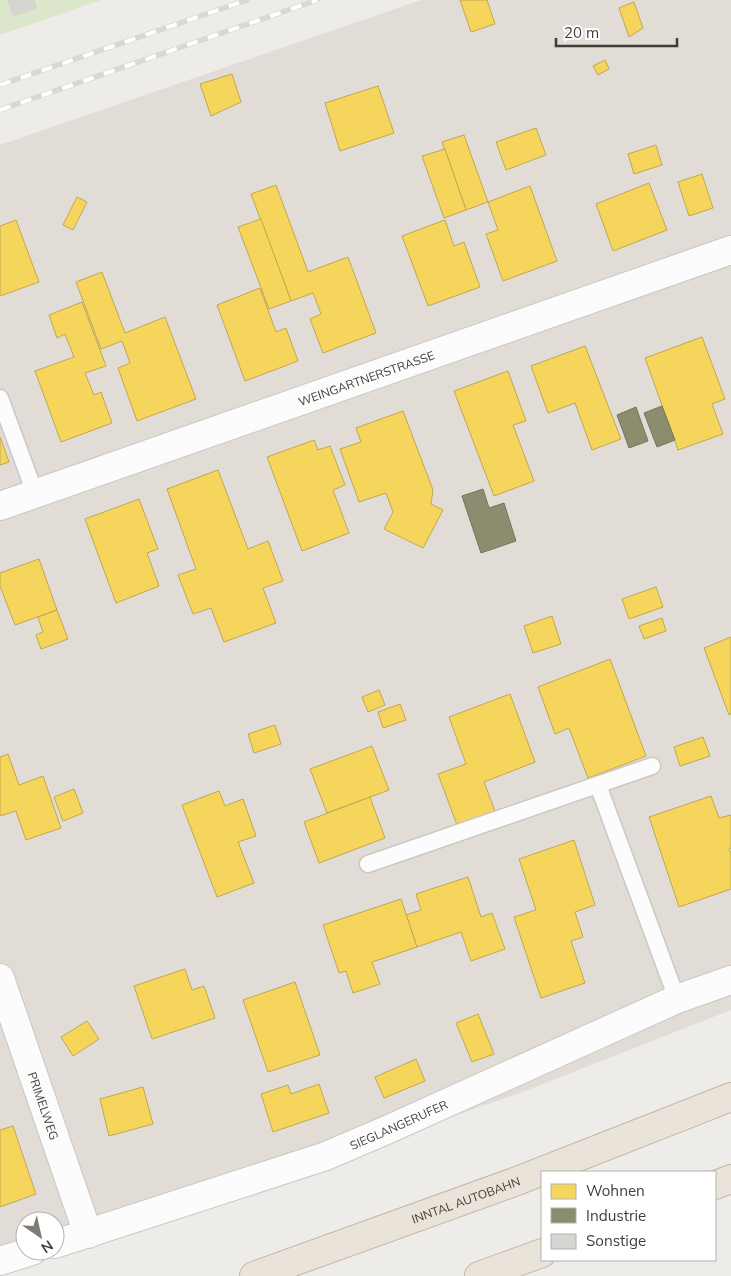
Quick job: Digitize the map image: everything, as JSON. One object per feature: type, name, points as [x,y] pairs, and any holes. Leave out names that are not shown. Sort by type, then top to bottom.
[{"type":"highway","name":"INNTAL AUTOBAHN","points":[[542,1171],[731,1097]]},
{"type":"highway","name":"INNTAL AUTOBAHN","points":[[254,1276],[541,1172]]},
{"type":"highway","points":[[716,1185],[731,1179]]},
{"type":"highway","points":[[479,1276],[541,1253]]},
{"type":"street","name":"WEINGARTNERSTRASSE","points":[[0,506],[731,250]]},
{"type":"street","name":"PRIMELWEG","points":[[0,978],[88,1234]]},
{"type":"street","name":"SIEGLANGERUFER","points":[[65,1241],[326,1156],[677,999],[731,980]]},
{"type":"street","points":[[0,1261],[15,1256]]},
{"type":"lane","points":[[0,398],[35,494]]},
{"type":"lane","points":[[368,864],[652,766]]},
{"type":"lane","points":[[598,785],[677,999]]},
{"type":"shaded area","points":[[421,0],[731,0],[731,1010],[520,1093],[65,1250],[65,1211],[15,1211],[15,1261],[35,1261],[0,1273],[0,145]]},
{"type":"green space","points":[[0,0],[101,0],[0,35]]},
{"type":"building: Wohnen","points":[[460,0],[487,0],[495,24],[471,32]]},
{"type":"building: Wohnen","points":[[634,2],[643,28],[629,37],[619,8]]},
{"type":"building: Wohnen","points":[[605,60],[609,69],[598,75],[593,66]]},
{"type":"building: Wohnen","points":[[232,74],[241,102],[211,116],[200,84]]},
{"type":"building: Wohnen","points":[[378,86],[394,133],[340,151],[325,103]]},
{"type":"building: Wohnen","points":[[536,128],[546,155],[506,170],[496,142]]},
{"type":"building: Wohnen","points":[[464,135],[488,202],[466,210],[442,142]]},
{"type":"building: Wohnen","points":[[656,145],[662,165],[634,174],[628,154]]},
{"type":"building: Wohnen","points":[[445,149],[466,210],[444,218],[422,156]]},
{"type":"building: Wohnen","points":[[702,174],[713,208],[689,216],[678,182]]},
{"type":"building: Wohnen","points":[[649,183],[667,230],[613,251],[596,204]]},
{"type":"building: Wohnen","points":[[276,185],[308,272],[348,257],[376,333],[323,353],[310,319],[321,314],[313,293],[291,301],[251,194]]},
{"type":"building: Wohnen","points":[[530,186],[557,261],[503,281],[486,234],[498,230],[488,202]]},
{"type":"building: Wohnen","points":[[77,197],[87,202],[73,230],[63,225]]},
{"type":"building: Wohnen","points":[[261,219],[291,301],[269,309],[238,227]]},
{"type":"building: Wohnen","points":[[16,220],[39,282],[0,296],[0,226]]},
{"type":"building: Wohnen","points":[[445,220],[454,246],[464,242],[480,287],[428,306],[402,236]]},
{"type":"building: Wohnen","points":[[102,272],[125,333],[165,317],[196,399],[137,421],[118,368],[130,363],[122,341],[101,349],[76,282]]},
{"type":"building: Wohnen","points":[[260,288],[276,332],[286,328],[298,361],[245,381],[217,305]]},
{"type":"building: Wohnen","points":[[82,302],[106,366],[85,373],[94,395],[101,392],[112,423],[61,442],[35,371],[74,357],[65,334],[57,338],[49,315]]},
{"type":"building: Wohnen","points":[[702,337],[725,399],[712,404],[723,434],[678,450],[645,358]]},
{"type":"building: Wohnen","points":[[585,346],[621,439],[592,450],[575,403],[548,413],[531,366]]},
{"type":"building: Wohnen","points":[[508,371],[526,421],[513,425],[534,481],[494,496],[454,391]]},
{"type":"building: Wohnen","points":[[403,411],[433,490],[431,504],[443,510],[423,548],[384,529],[393,512],[386,493],[359,502],[340,449],[361,442],[356,428]]},
{"type":"building: Wohnen","points":[[0,437],[9,462],[0,465]]},
{"type":"building: Wohnen","points":[[314,440],[318,450],[330,446],[345,485],[333,490],[349,533],[302,551],[267,457]]},
{"type":"building: Wohnen","points":[[218,470],[248,549],[268,541],[283,581],[263,588],[276,623],[224,642],[211,608],[193,614],[178,575],[196,569],[167,489]]},
{"type":"building: Wohnen","points":[[139,499],[158,549],[147,553],[159,586],[116,603],[85,519]]},
{"type":"building: Wohnen","points":[[39,559],[57,610],[15,625],[0,586],[0,573]]},
{"type":"building: Wohnen","points":[[656,587],[663,607],[629,619],[622,599]]},
{"type":"building: Wohnen","points":[[57,610],[68,639],[41,649],[36,635],[43,632],[38,617]]},
{"type":"building: Wohnen","points":[[552,616],[561,644],[533,653],[524,626]]},
{"type":"building: Wohnen","points":[[662,618],[666,631],[644,639],[639,626]]},
{"type":"building: Wohnen","points":[[731,637],[731,714],[729,715],[704,648]]},
{"type":"building: Wohnen","points":[[610,659],[646,756],[588,778],[569,728],[555,734],[538,687]]},
{"type":"building: Wohnen","points":[[379,690],[385,705],[368,712],[362,697]]},
{"type":"building: Wohnen","points":[[510,694],[535,762],[484,782],[495,811],[457,825],[438,774],[466,764],[449,717]]},
{"type":"building: Wohnen","points":[[400,704],[406,720],[383,728],[378,712]]},
{"type":"building: Wohnen","points":[[275,725],[281,744],[254,753],[248,734]]},
{"type":"building: Wohnen","points":[[703,737],[710,756],[680,766],[674,747]]},
{"type":"building: Wohnen","points":[[372,746],[389,790],[327,813],[310,769]]},
{"type":"building: Wohnen","points":[[8,754],[19,785],[43,776],[61,828],[26,840],[16,811],[0,816],[0,757]]},
{"type":"building: Wohnen","points":[[74,789],[83,813],[63,821],[54,797]]},
{"type":"building: Wohnen","points":[[219,791],[225,806],[243,799],[256,836],[238,842],[254,883],[217,897],[182,805]]},
{"type":"building: Wohnen","points":[[711,796],[719,818],[731,815],[731,848],[729,849],[731,854],[731,889],[679,907],[649,817]]},
{"type":"building: Wohnen","points":[[370,797],[385,838],[319,863],[304,822]]},
{"type":"building: Wohnen","points":[[574,840],[595,905],[575,912],[583,937],[571,941],[585,983],[541,998],[514,917],[536,910],[519,859]]},
{"type":"building: Wohnen","points":[[468,877],[481,917],[492,913],[505,949],[471,961],[461,932],[417,947],[406,915],[421,910],[416,894]]},
{"type":"building: Wohnen","points":[[401,899],[417,947],[372,962],[380,984],[353,993],[346,971],[339,973],[323,925]]},
{"type":"building: Wohnen","points":[[185,969],[192,990],[204,986],[215,1018],[152,1039],[134,986]]},
{"type":"building: Wohnen","points":[[295,982],[320,1055],[268,1072],[243,1000]]},
{"type":"building: Wohnen","points":[[478,1014],[494,1054],[472,1062],[456,1023]]},
{"type":"building: Wohnen","points":[[87,1021],[99,1039],[73,1056],[61,1037]]},
{"type":"building: Wohnen","points":[[416,1059],[425,1081],[384,1098],[375,1077]]},
{"type":"building: Wohnen","points":[[319,1084],[329,1113],[273,1132],[261,1094],[288,1085],[291,1094]]},
{"type":"building: Wohnen","points":[[143,1087],[153,1124],[109,1136],[100,1099]]},
{"type":"building: Wohnen","points":[[13,1126],[36,1194],[0,1207],[0,1130]]},
{"type":"building: Industrie","points":[[662,406],[675,440],[657,447],[644,413]]},
{"type":"building: Industrie","points":[[636,407],[648,441],[629,448],[617,415]]},
{"type":"building: Industrie","points":[[483,489],[489,508],[504,503],[516,541],[481,553],[462,496]]},
{"type":"building: Sonstige","points":[[8,0],[34,0],[36,8],[13,16]]},
{"type":"railway","points":[[0,85],[247,0]]},
{"type":"railway","points":[[0,110],[317,0]]}]
